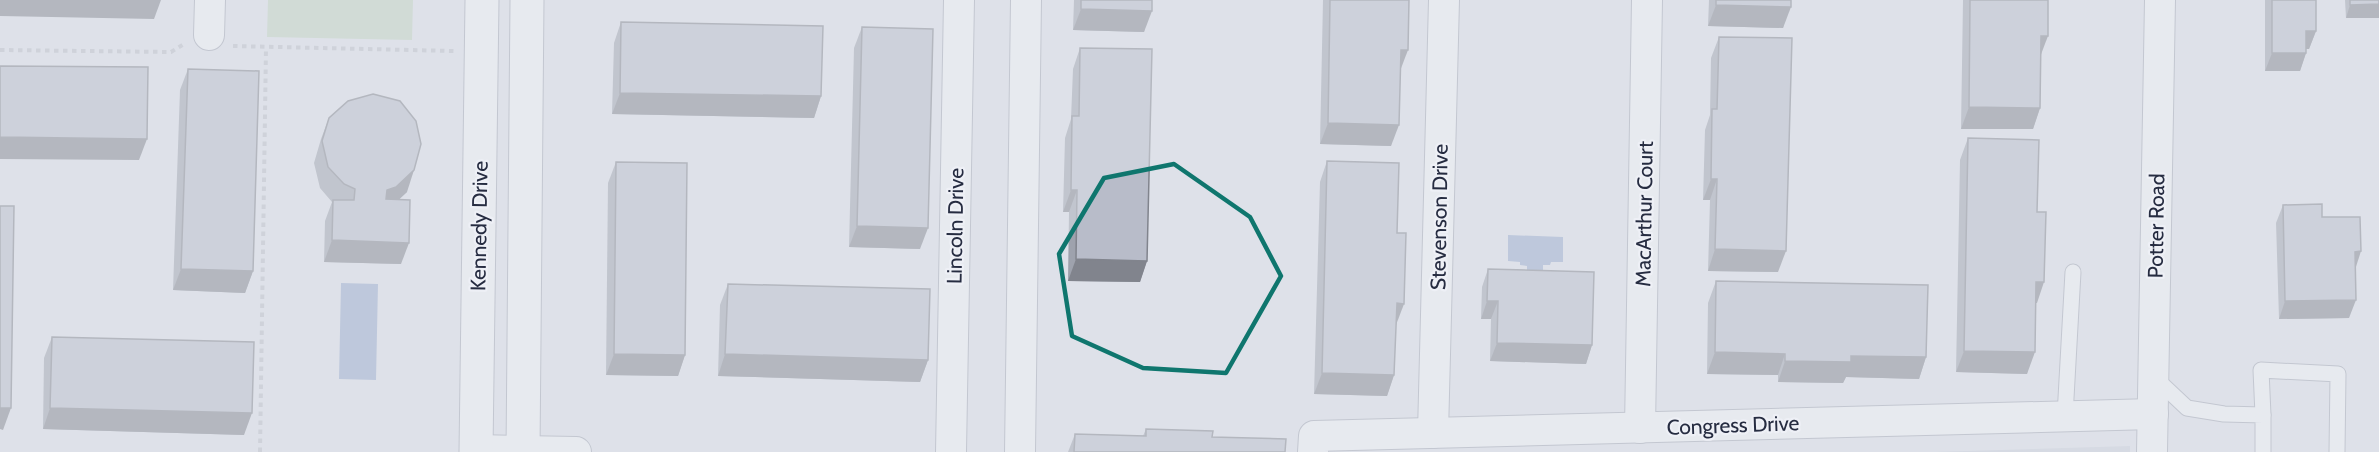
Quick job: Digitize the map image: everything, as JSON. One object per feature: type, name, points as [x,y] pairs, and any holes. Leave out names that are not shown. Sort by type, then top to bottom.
[{"type":"street","points":[[210,0],[211,42]]},
{"type":"street","name":"Kennedy Drive","points":[[476,451],[482,0]]},
{"type":"street","points":[[523,452],[527,0]]},
{"type":"street","name":"Lincoln Drive","points":[[951,452],[958,0]]},
{"type":"street","points":[[1020,452],[1026,0]]},
{"type":"street","name":"Stevenson Drive","points":[[1433,433],[1444,0]]},
{"type":"street","name":"MacArthur Court","points":[[1640,428],[1647,0]]},
{"type":"street","name":"Potter Road","points":[[2152,452],[2160,0]]},
{"type":"street","name":"Congress Drive","points":[[1313,444],[1433,433],[2153,414]]},
{"type":"street","points":[[476,451],[576,452]]},
{"type":"lane","points":[[2065,416],[2073,272]]},
{"type":"lane","points":[[2263,452],[2264,415],[2261,370],[2338,374],[2337,452]]},
{"type":"lane","points":[[2154,376],[2187,408],[2224,414],[2264,415]]},
{"type":"path","points":[[0,50],[171,52],[182,44],[211,42],[266,47],[482,52]]},
{"type":"path","points":[[260,452],[266,47]]},
{"type":"highlighted area","points":[[1174,164],[1250,217],[1281,276],[1226,373],[1143,368],[1072,336],[1059,254],[1104,178]]},
{"type":"shaded area","points":[[2130,446],[2130,452],[1933,452]]},
{"type":"green space","points":[[268,0],[413,0],[412,40],[267,37]]},
{"type":"water","points":[[1508,235],[1563,237],[1563,262],[1543,265],[1543,272],[1527,272],[1527,266],[1520,265],[1520,262],[1508,261]]},
{"type":"water","points":[[341,283],[378,284],[376,380],[339,379]]},
{"type":"building","points":[[1081,0],[1152,0],[1152,11],[1081,9]]},
{"type":"building","points":[[1330,0],[1409,0],[1408,50],[1401,50],[1399,125],[1328,123]]},
{"type":"building","points":[[1716,0],[1791,0],[1791,7],[1716,5]]},
{"type":"building","points":[[1970,0],[2048,0],[2048,36],[2041,36],[2040,108],[1969,107]]},
{"type":"building","points":[[2272,0],[2316,0],[2316,31],[2306,31],[2306,53],[2272,53]]},
{"type":"building","points":[[2350,0],[2379,0],[2379,4],[2350,5]]},
{"type":"building","points":[[621,22],[823,26],[821,96],[620,93]]},
{"type":"building","points":[[862,27],[933,29],[928,228],[857,226]]},
{"type":"building","points":[[1719,37],[1792,38],[1786,251],[1715,249],[1717,179],[1711,179],[1712,109],[1717,109]]},
{"type":"building","points":[[1080,48],[1152,49],[1147,261],[1076,259],[1077,190],[1071,190],[1072,116],[1079,116]]},
{"type":"building","points":[[0,66],[148,67],[147,139],[0,137]]},
{"type":"building","points":[[188,69],[259,71],[253,271],[181,269]]},
{"type":"building","points":[[373,94],[400,101],[416,121],[421,144],[414,170],[396,187],[387,190],[386,199],[410,200],[409,243],[332,240],[333,200],[354,200],[355,189],[344,184],[328,167],[322,141],[329,118],[348,101]]},
{"type":"building","points":[[1968,138],[2039,140],[2037,212],[2046,212],[2044,282],[2036,282],[2035,352],[1964,351]]},
{"type":"building","points":[[1327,161],[1399,163],[1397,233],[1406,233],[1404,304],[1397,303],[1394,375],[1322,373]]},
{"type":"building","points":[[616,162],[687,163],[685,355],[614,354]]},
{"type":"building","points":[[2322,204],[2322,217],[2360,217],[2361,251],[2355,252],[2356,300],[2285,301],[2283,205]]},
{"type":"building","points":[[0,206],[14,206],[11,408],[0,408]]},
{"type":"building","points":[[1488,269],[1594,272],[1592,345],[1497,343],[1498,301],[1487,301]]},
{"type":"building","points":[[1716,281],[1928,285],[1926,357],[1851,356],[1851,362],[1785,361],[1785,354],[1715,352]]},
{"type":"building","points":[[728,284],[930,289],[928,360],[725,354]]},
{"type":"building","points":[[52,337],[254,342],[252,413],[50,408]]},
{"type":"building","points":[[1146,429],[1213,431],[1212,437],[1286,439],[1285,452],[1074,452],[1075,434],[1146,436]]}]
